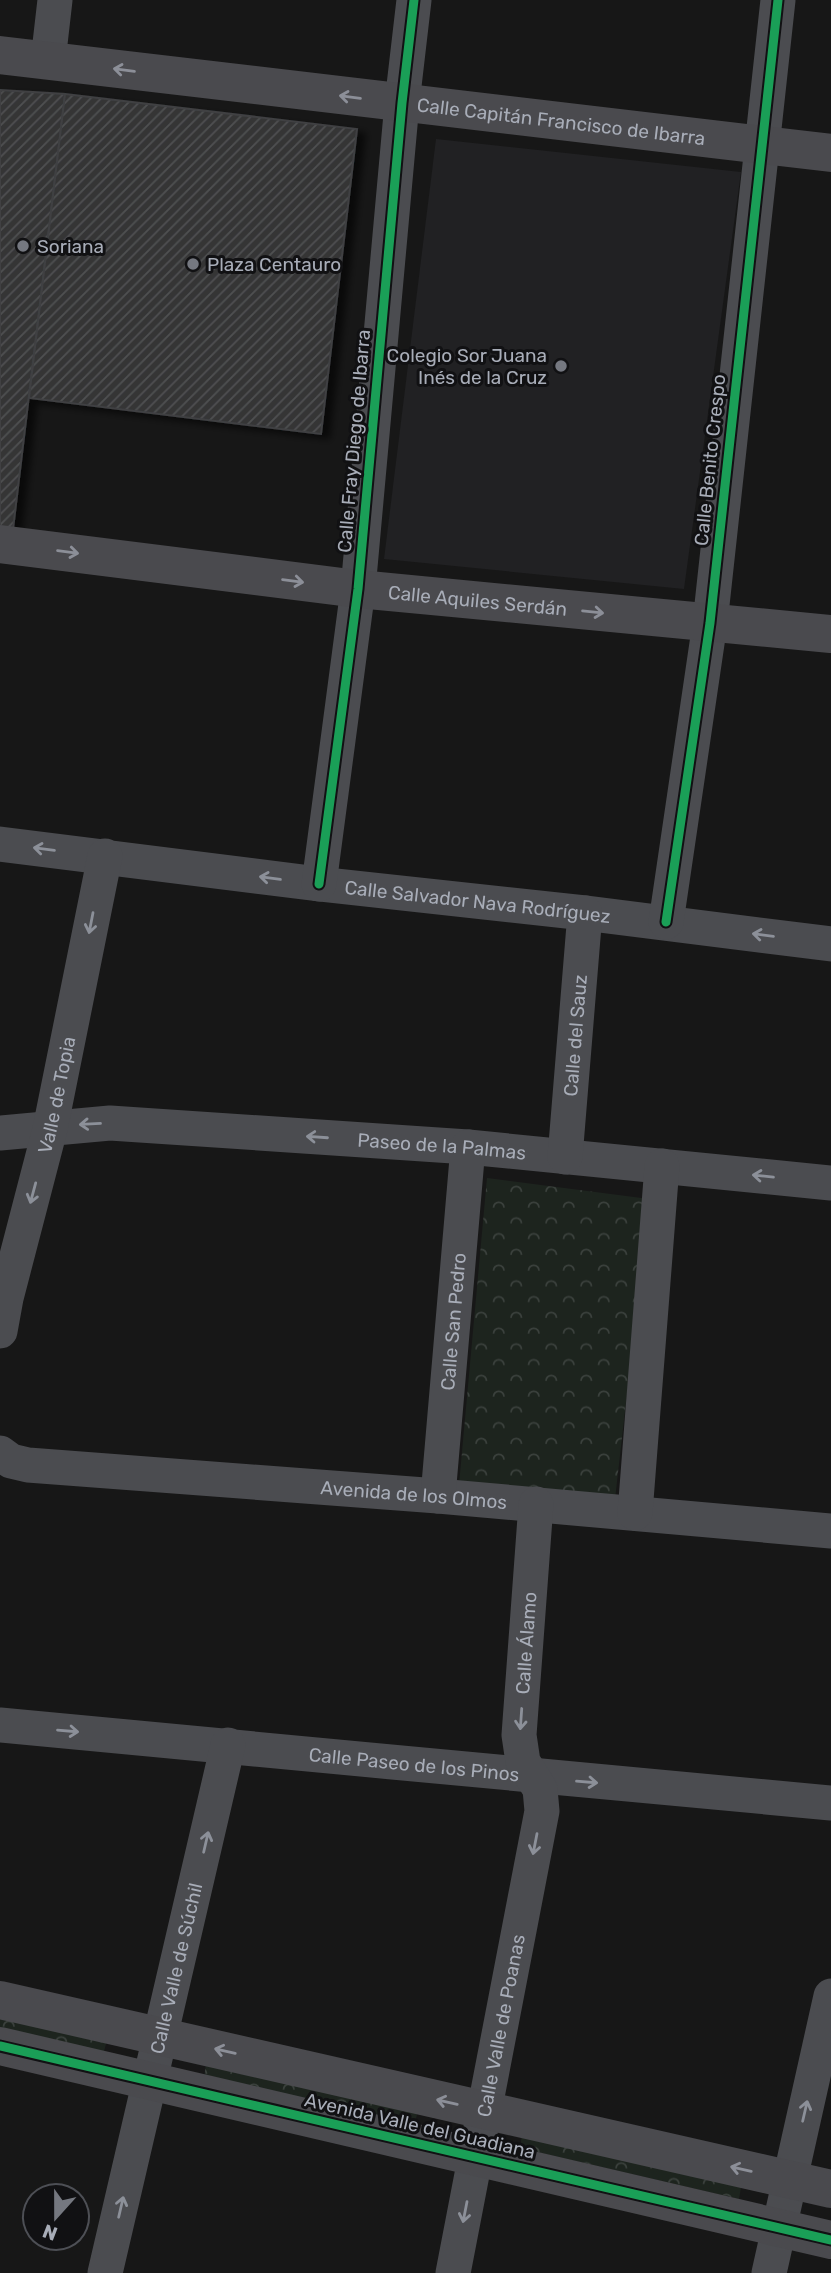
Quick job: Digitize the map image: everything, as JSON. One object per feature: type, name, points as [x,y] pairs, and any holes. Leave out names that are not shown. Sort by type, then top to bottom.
[{"type":"street","points":[[48,61],[55,0]]},
{"type":"street","name":"Calle Fray Diego de Ibarra","points":[[319,884],[358,589],[402,103],[414,0]]},
{"type":"street","name":"Calle Benito Crespo","points":[[666,922],[710,623],[778,0]]},
{"type":"street","name":"Calle Capitán Francisco de Ibarra","points":[[0,55],[831,153]]},
{"type":"street","name":"Calle Aquiles Serdán","points":[[0,544],[358,589],[831,634]]},
{"type":"street","name":"Calle Salvador Nava Rodríguez","points":[[0,844],[319,884],[666,922],[831,944]]},
{"type":"street","name":"Valle de Topia","points":[[0,1331],[6,1298],[50,1129],[105,856]]},
{"type":"street","name":"Calle del Sauz","points":[[565,1157],[585,913]]},
{"type":"street","name":"Paseo de la Palmas","points":[[0,1133],[110,1123],[468,1147],[831,1183]]},
{"type":"street","name":"Calle San Pedro","points":[[438,1496],[468,1147]]},
{"type":"street","points":[[635,1513],[662,1166]]},
{"type":"street","name":"Avenida de los Olmos","points":[[0,1453],[11,1461],[28,1465],[536,1504],[831,1531]]},
{"type":"street","name":"Calle Álamo","points":[[535,1778],[523,1762],[520,1735],[536,1504]]},
{"type":"street","name":"Calle Paseo de los Pinos","points":[[0,1725],[228,1745],[535,1778],[831,1803]]},
{"type":"street","name":"Calle Valle de Súchil","points":[[105,2273],[228,1745]]},
{"type":"street","name":"Calle Valle de Poanas","points":[[453,2273],[541,1811],[540,1789],[535,1778]]},
{"type":"street","points":[[769,2273],[831,1996]]},
{"type":"street","name":"Avenida Valle del Guadiana","points":[[0,2000],[831,2189]]},
{"type":"street","name":"Avenida Valle del Guadiana","points":[[0,2046],[831,2240]]},
{"type":"shaded area","name":"Colegio Sor Juana Inés de la Cruz","points":[[436,139],[741,172],[684,589],[384,559]]},
{"type":"green space","points":[[487,1178],[649,1199],[615,1499],[459,1485]]},
{"type":"green space","points":[[0,2016],[107,2040],[103,2055],[0,2030]]},
{"type":"green space","points":[[206,2064],[419,2105],[415,2123],[204,2078]]},
{"type":"green space","points":[[523,2129],[742,2181],[739,2199],[520,2148]]},
{"type":"building","name":"Soriana","points":[[0,90],[65,94],[13,529],[0,527]]},
{"type":"building","name":"Plaza Centauro","points":[[65,94],[357,129],[321,434],[29,398]]},
{"type":"cycle path","points":[[319,884],[358,589],[402,103],[414,0]]},
{"type":"cycle path","points":[[666,922],[710,623],[778,0]]},
{"type":"cycle path","points":[[0,2046],[831,2240]]},
{"type":"place","name":"Soriana","points":[[23,246]]},
{"type":"place","name":"Plaza Centauro","points":[[193,264]]},
{"type":"place","name":"Colegio Sor Juana Inés de la Cruz","points":[[561,366]]}]
